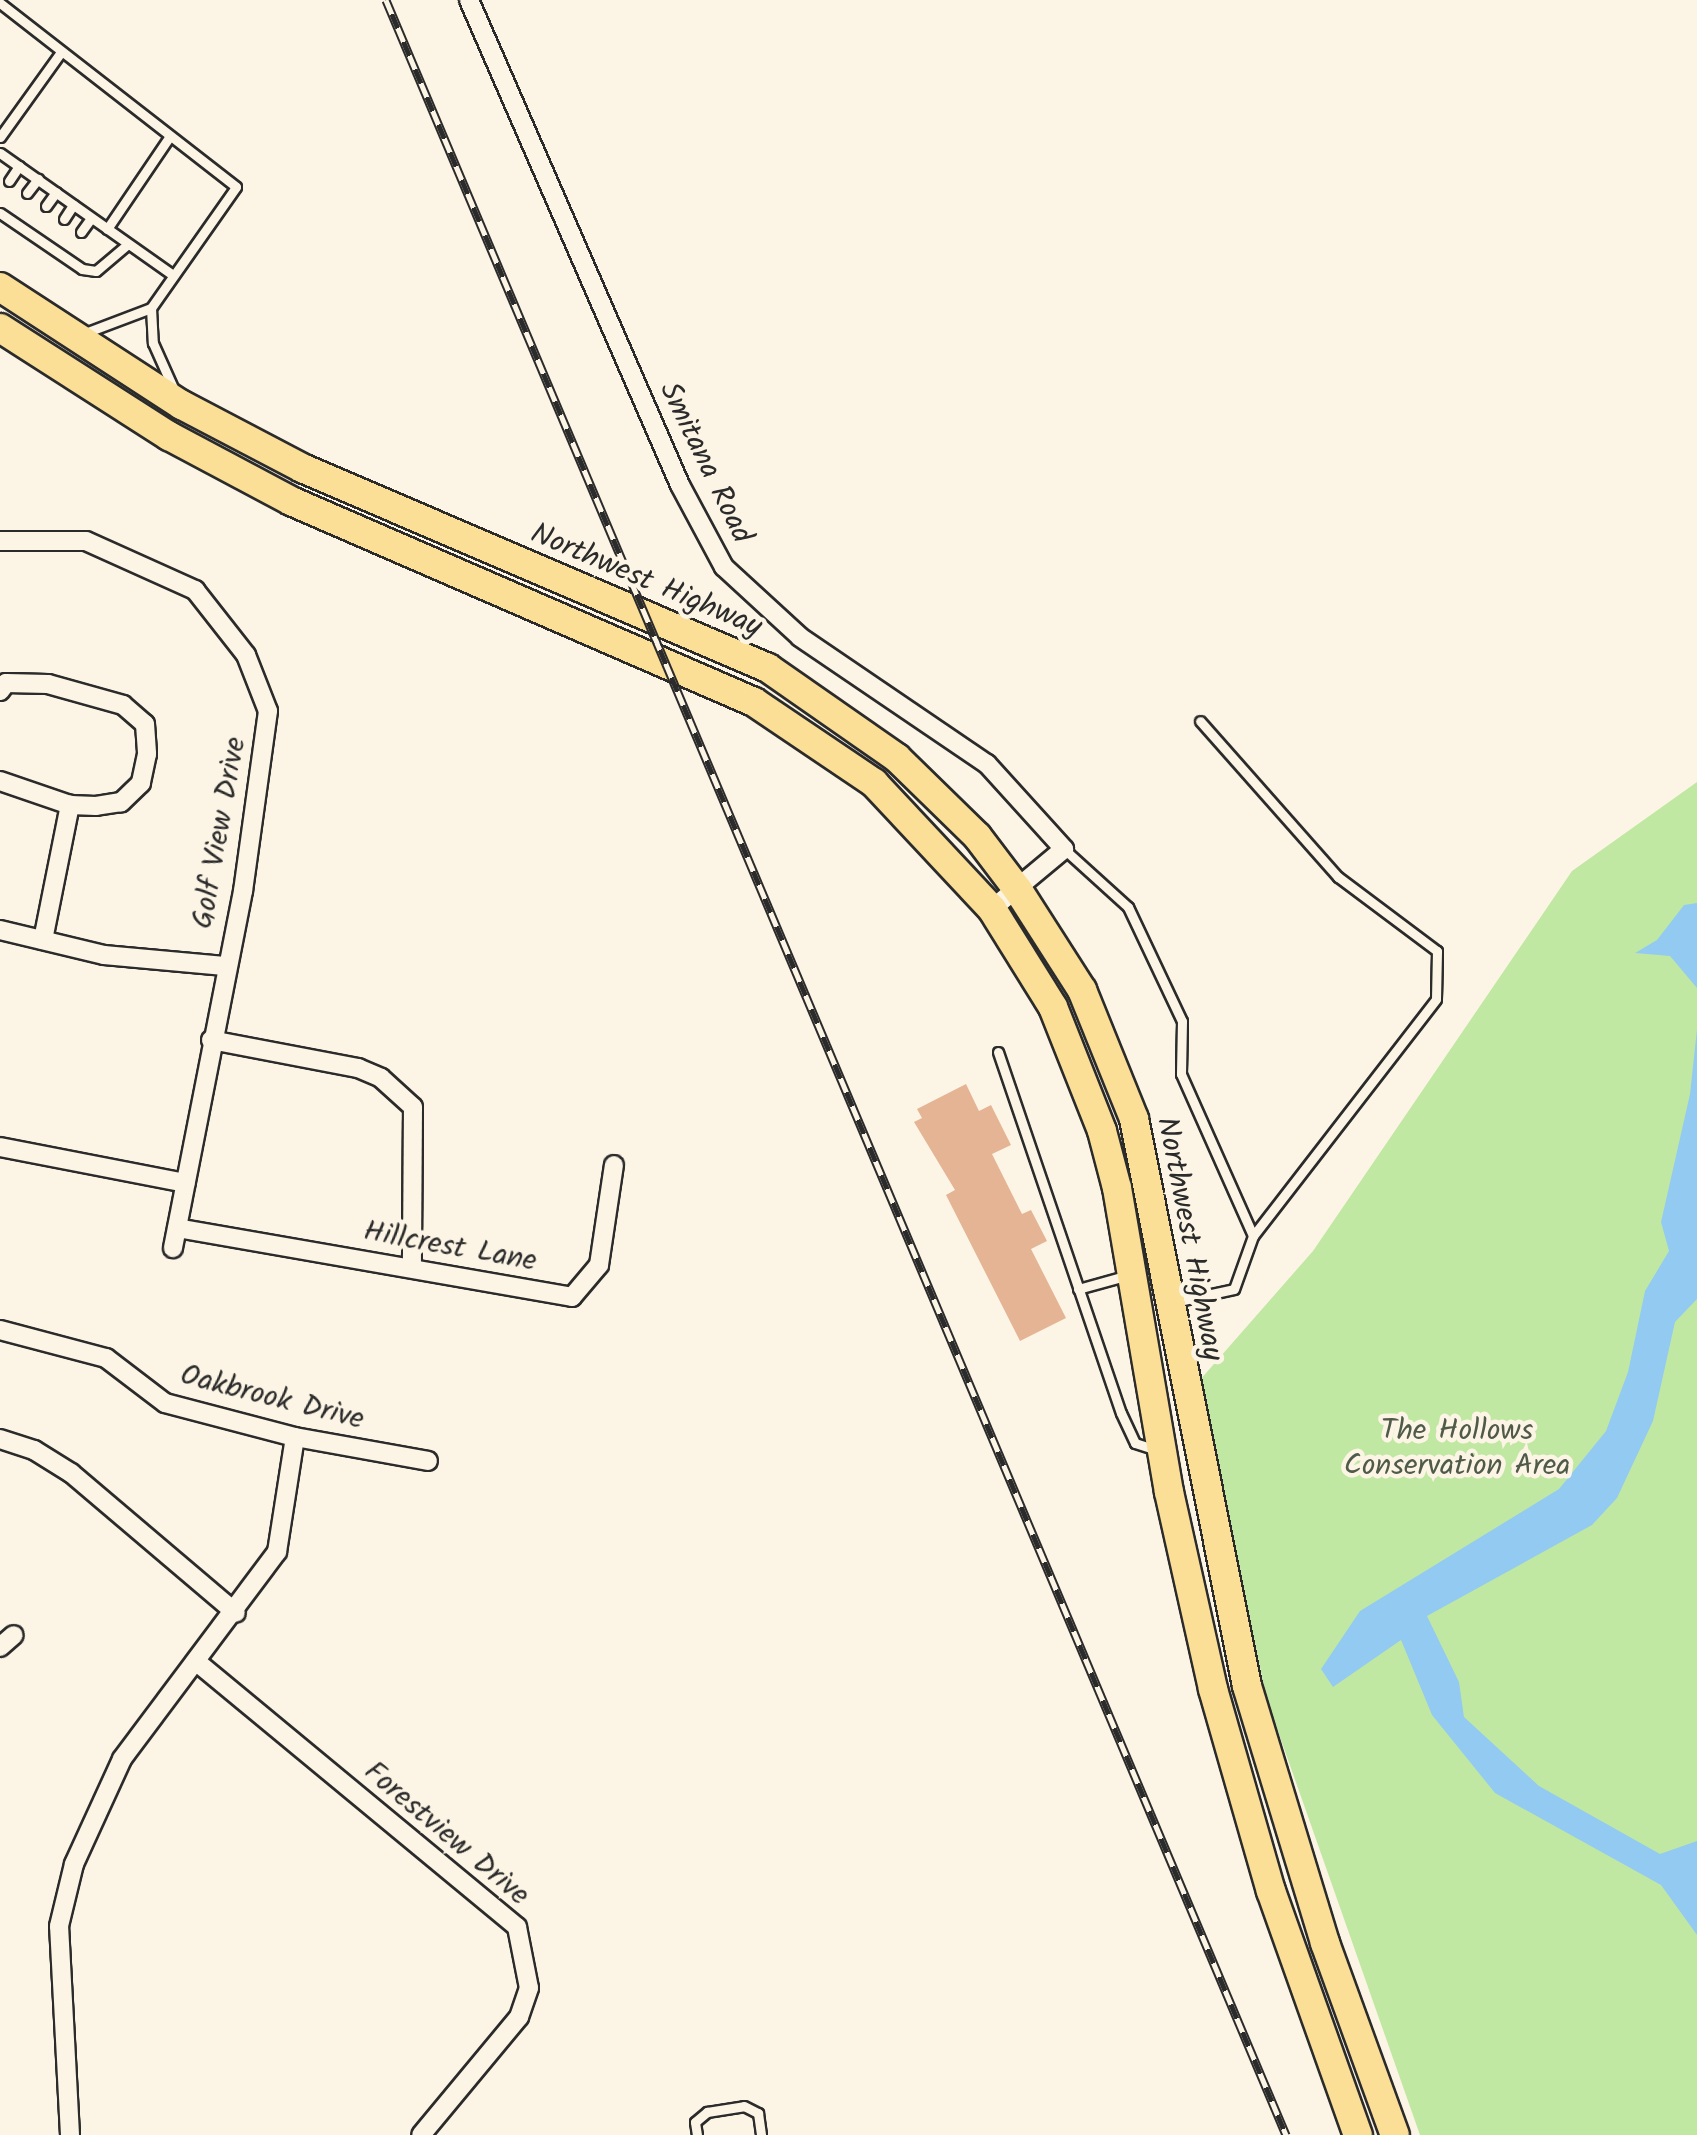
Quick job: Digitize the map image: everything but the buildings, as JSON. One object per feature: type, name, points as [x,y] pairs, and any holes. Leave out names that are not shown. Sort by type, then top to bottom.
[{"type":"main road","name":"Northwest Highway","points":[[0,287],[182,405],[363,498],[768,668],[897,758],[977,836],[1018,890],[1075,977],[1112,1057],[1150,1180],[1170,1302],[1247,1686],[1324,1944],[1395,2135]]},
{"type":"main road","name":"Northwest Highway","points":[[0,328],[169,436],[291,501],[781,718],[887,796],[992,909],[1053,1008],[1080,1068],[1118,1188],[1161,1452],[1194,1614],[1250,1826],[1358,2135]]},
{"type":"street","name":"Smitana Road","points":[[470,0],[680,484],[724,566],[787,627],[987,764],[1064,849]]},
{"type":"street","name":"Golf View Drive","points":[[0,540],[86,541],[195,590],[246,655],[268,712],[243,891],[224,966],[173,1248]]},
{"type":"street","points":[[0,690],[6,682],[83,690],[123,705],[144,724],[141,783],[122,802],[70,805],[0,782]]},
{"type":"street","points":[[43,940],[70,805]]},
{"type":"street","points":[[992,909],[1064,849]]},
{"type":"street","points":[[0,930],[104,956],[224,966]]},
{"type":"street","points":[[211,1040],[358,1068],[381,1078],[413,1107],[412,1268]]},
{"type":"street","points":[[0,1148],[186,1183]]},
{"type":"street","name":"Hillcrest Lane","points":[[177,1228],[572,1297],[598,1265],[614,1165]]},
{"type":"street","name":"Oakbrook Drive","points":[[0,1330],[106,1358],[165,1403],[295,1437],[428,1460]]},
{"type":"street","points":[[70,2135],[59,1926],[74,1864],[122,1759],[236,1613],[277,1552],[295,1437]]},
{"type":"street","points":[[0,1439],[71,1473],[236,1613]]},
{"type":"street","name":"Forestview Drive","points":[[198,1663],[517,1927],[529,1988],[519,2017],[421,2135]]},
{"type":"lane","points":[[0,3],[236,187],[150,308],[72,336]]},
{"type":"lane","points":[[0,137],[61,52]]},
{"type":"lane","points":[[107,229],[170,136]]},
{"type":"lane","points":[[0,153],[174,275]]},
{"type":"lane","points":[[9,181],[20,166]]},
{"type":"lane","points":[[27,193],[38,179]]},
{"type":"lane","points":[[46,206],[56,192]]},
{"type":"lane","points":[[64,219],[74,205]]},
{"type":"lane","points":[[8,214],[46,244],[96,271],[128,244]]},
{"type":"lane","points":[[82,232],[92,218]]},
{"type":"lane","points":[[28,232],[35,222]]},
{"type":"lane","points":[[46,244],[52,235]]},
{"type":"lane","points":[[150,308],[153,342],[182,405]]},
{"type":"lane","points":[[1170,1302],[1234,1289],[1253,1236],[1436,999],[1437,951],[1338,877],[1200,721]]},
{"type":"lane","points":[[1064,849],[1128,907],[1182,1021],[1181,1074],[1253,1236]]},
{"type":"lane","points":[[998,1052],[1128,1430],[1138,1445],[1161,1452]]},
{"type":"lane","points":[[1078,1289],[1132,1275]]},
{"type":"lane","points":[[697,2135],[695,2122],[707,2112],[744,2106],[758,2114],[762,2135]]},
{"type":"green space","name":"The Hollows Conservation Area","points":[[1697,782],[1697,2135],[1420,2135],[1267,1700],[1199,1381],[1313,1251],[1572,871]]},
{"type":"water","points":[[1697,903],[1697,988],[1670,956],[1635,953],[1657,940],[1684,905]]},
{"type":"water","points":[[1697,1029],[1697,1299],[1675,1322],[1653,1421],[1617,1498],[1592,1525],[1427,1616],[1459,1682],[1464,1717],[1539,1786],[1660,1854],[1697,1841],[1697,1935],[1661,1885],[1495,1793],[1432,1715],[1401,1640],[1333,1687],[1321,1669],[1360,1611],[1559,1489],[1606,1431],[1628,1372],[1645,1291],[1669,1251],[1661,1222],[1690,1094]]},
{"type":"railway","points":[[386,0],[1286,2135]]}]
